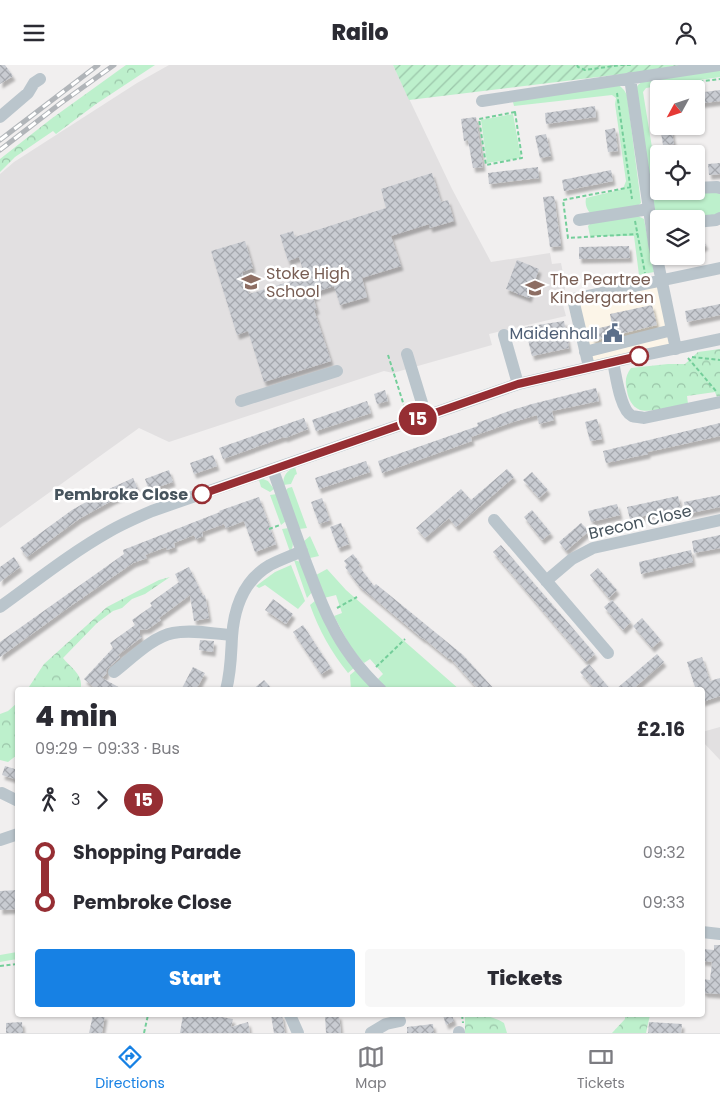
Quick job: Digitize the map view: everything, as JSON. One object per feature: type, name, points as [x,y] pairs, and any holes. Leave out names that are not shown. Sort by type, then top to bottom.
[{"type":"street","points":[[482,101],[631,71],[719,65]]},
{"type":"street","points":[[631,71],[650,175]]},
{"type":"street","points":[[0,117],[28,93],[34,79]]},
{"type":"street","points":[[705,188],[720,188]]},
{"type":"street","points":[[650,212],[651,200]]},
{"type":"street","points":[[579,220],[649,209]]},
{"type":"street","points":[[705,222],[720,218]]},
{"type":"street","points":[[658,265],[676,349]]},
{"type":"street","points":[[589,367],[573,299],[720,268]]},
{"type":"street","points":[[585,352],[672,330]]},
{"type":"street","points":[[504,335],[518,384]]},
{"type":"street","points":[[0,607],[111,530],[152,511],[518,384],[720,339]]},
{"type":"street","points":[[407,354],[426,416]]},
{"type":"street","points":[[613,363],[622,403],[633,416],[644,418],[720,402]]},
{"type":"street","points":[[241,401],[337,371]]},
{"type":"street","points":[[273,469],[325,612],[342,642],[366,675],[378,687]]},
{"type":"street","points":[[494,520],[608,653]]},
{"type":"street","name":"Brecon Close","points":[[546,581],[572,559],[593,548],[720,520]]},
{"type":"street","points":[[227,687],[231,667],[232,635],[236,609],[243,593],[253,579],[269,566],[302,551]]},
{"type":"street","points":[[114,671],[153,642],[166,635],[182,632],[232,635]]},
{"type":"street","points":[[2,793],[15,800]]},
{"type":"street","points":[[0,841],[15,835]]},
{"type":"street","points":[[705,932],[720,934]]},
{"type":"street","points":[[291,1017],[298,1033]]},
{"type":"street","points":[[371,1033],[386,1024],[400,1021]]},
{"type":"path","points":[[577,65],[585,70],[621,65],[631,71]]},
{"type":"path","points":[[705,81],[720,79]]},
{"type":"path","points":[[617,93],[634,211],[647,284]]},
{"type":"path","points":[[513,107],[515,112],[522,158],[486,165],[479,119],[515,112]]},
{"type":"path","points":[[388,355],[409,423]]},
{"type":"path","points":[[720,360],[687,357],[720,395]]},
{"type":"path","points":[[269,529],[280,525]]},
{"type":"path","points":[[325,612],[340,607],[357,597]]},
{"type":"path","points":[[366,675],[405,639]]},
{"type":"path","points":[[0,966],[15,964]]},
{"type":"path","points":[[144,1033],[148,1017]]},
{"type":"shaded area","name":"Stoke High School","points":[[169,65],[393,65],[452,189],[491,262],[550,253],[552,264],[561,263],[565,293],[560,294],[566,316],[489,334],[492,345],[393,373],[384,371],[169,442],[139,428],[0,528],[0,174],[14,162],[137,83]]},
{"type":"shaded area","points":[[662,280],[676,349],[584,368],[566,297]]},
{"type":"shaded area","points":[[720,727],[720,760],[705,744],[705,731]]},
{"type":"green space","points":[[126,65],[155,65],[96,104],[56,134],[53,131],[15,157],[0,172],[0,159],[51,119]]},
{"type":"green space","points":[[393,65],[696,65],[409,100]]},
{"type":"green space","points":[[720,69],[720,77],[700,80],[650,80],[650,87],[646,88],[643,92],[652,145],[650,145],[650,181],[635,91],[644,80]]},
{"type":"green space","points":[[619,85],[627,95],[641,203],[636,207],[590,213],[586,206],[586,198],[623,189],[626,181],[615,104],[616,98],[612,95],[514,106],[512,98]]},
{"type":"green space","points":[[513,114],[521,158],[487,163],[481,120]]},
{"type":"green space","points":[[715,192],[720,194],[720,212],[718,214],[705,216],[705,210],[653,210],[652,200],[705,200],[705,193]]},
{"type":"green space","points":[[636,215],[644,219],[650,251],[650,265],[653,265],[654,272],[639,275],[634,236],[590,236],[588,226],[593,221]]},
{"type":"green space","points":[[720,349],[720,396],[717,397],[715,392],[687,396],[688,404],[650,411],[640,410],[631,402],[626,382],[631,368],[685,364],[698,352]]},
{"type":"green space","points":[[295,467],[297,474],[291,484],[283,485],[286,474]]},
{"type":"green space","points":[[259,480],[268,481],[274,489],[270,492],[261,487]]},
{"type":"green space","points":[[292,487],[307,528],[299,529],[285,491]]},
{"type":"green space","points":[[277,494],[286,521],[281,525],[270,495]]},
{"type":"green space","points":[[289,528],[293,543],[290,552],[282,529]]},
{"type":"green space","points":[[310,536],[319,556],[310,558],[304,541]]},
{"type":"green space","points":[[294,560],[301,562],[313,591],[307,598]]},
{"type":"green space","points":[[291,565],[305,601],[298,609],[265,585],[259,588],[256,586],[275,572]]},
{"type":"green space","points":[[327,569],[346,590],[457,687],[384,687],[378,679],[383,674],[370,659],[364,663],[351,648],[334,616],[342,613],[336,595],[324,598],[316,575]]},
{"type":"green space","points":[[170,577],[145,594],[132,599],[122,608],[113,611],[97,623],[63,658],[79,676],[81,687],[29,687],[44,664],[107,607],[159,580]]},
{"type":"green space","points":[[316,600],[354,668],[348,673],[326,641],[317,623],[310,605]]},
{"type":"green space","points":[[356,670],[371,687],[351,687],[350,675]]},
{"type":"green space","points":[[15,705],[15,757],[8,762],[0,760],[0,714],[8,711]]},
{"type":"green space","points":[[15,952],[15,959],[0,962],[0,955]]},
{"type":"green space","points":[[465,1017],[490,1017],[504,1023],[507,1033],[465,1033]]},
{"type":"green space","points":[[625,1017],[650,1017],[646,1033],[612,1033]]},
{"type":"building","points":[[0,65],[5,65],[13,76],[0,84]]},
{"type":"building","points":[[720,90],[720,101],[705,103],[705,92]]},
{"type":"building","points":[[595,106],[596,117],[546,124],[545,113]]},
{"type":"building","points":[[476,117],[483,167],[473,168],[468,140],[464,141],[461,119]]},
{"type":"building","points":[[615,128],[618,151],[608,152],[605,130]]},
{"type":"building","points":[[546,134],[551,156],[540,158],[535,136]]},
{"type":"building","points":[[661,135],[672,135],[674,144],[663,145]]},
{"type":"building","points":[[720,163],[720,174],[709,175],[708,164]]},
{"type":"building","points":[[538,167],[539,178],[489,184],[488,173]]},
{"type":"building","points":[[611,170],[613,181],[564,191],[562,180]]},
{"type":"building","points":[[432,173],[441,202],[448,200],[454,221],[430,228],[429,224],[391,236],[401,266],[362,278],[367,297],[340,305],[334,286],[316,292],[317,296],[313,297],[317,310],[314,310],[331,361],[264,382],[248,331],[237,335],[211,251],[245,241],[253,268],[242,272],[249,294],[305,277],[299,257],[288,261],[280,235],[293,231],[295,237],[386,208],[381,189]]},
{"type":"building","points":[[554,196],[561,246],[550,247],[543,197]]},
{"type":"building","points":[[629,246],[630,258],[579,259],[579,247]]},
{"type":"building","points":[[517,260],[539,269],[529,298],[506,289]]},
{"type":"building","points":[[720,304],[720,315],[687,322],[685,311]]},
{"type":"building","points":[[652,305],[657,325],[593,341],[591,330],[612,325],[610,314]]},
{"type":"building","points":[[564,321],[569,348],[532,356],[525,327]]},
{"type":"building","points":[[596,388],[599,401],[552,411],[554,420],[539,424],[537,415],[513,422],[471,437],[472,441],[382,473],[378,461],[478,426],[477,423],[509,411]]},
{"type":"building","points":[[385,390],[388,401],[377,404],[374,394]]},
{"type":"building","points":[[367,401],[371,413],[316,431],[312,420]]},
{"type":"building","points":[[304,418],[308,429],[223,459],[219,448]]},
{"type":"building","points":[[597,419],[602,439],[590,441],[585,422]]},
{"type":"building","points":[[720,423],[720,436],[606,463],[603,451]]},
{"type":"building","points":[[213,455],[217,466],[194,474],[190,463]]},
{"type":"building","points":[[366,461],[370,472],[319,489],[315,478]]},
{"type":"building","points":[[507,469],[514,477],[456,527],[449,518],[425,538],[416,528],[461,489],[471,500]]},
{"type":"building","points":[[169,470],[173,482],[149,490],[145,479]]},
{"type":"building","points":[[532,472],[548,490],[539,498],[523,480]]},
{"type":"building","points":[[133,478],[138,489],[113,500],[79,519],[27,557],[20,548],[72,510]]},
{"type":"building","points":[[720,495],[720,507],[686,514],[684,502]]},
{"type":"building","points":[[678,496],[681,508],[630,519],[627,507]]},
{"type":"building","points":[[259,497],[276,544],[255,552],[244,521],[226,528],[224,524],[202,532],[203,536],[196,539],[194,535],[174,543],[175,547],[167,550],[166,547],[145,555],[147,558],[133,563],[0,657],[0,642],[124,554],[123,550]]},
{"type":"building","points":[[322,498],[330,520],[319,524],[311,502]]},
{"type":"building","points":[[617,504],[620,515],[591,522],[588,511]]},
{"type":"building","points":[[532,510],[551,533],[542,540],[524,517]]},
{"type":"building","points":[[341,523],[349,544],[338,548],[330,527]]},
{"type":"building","points":[[581,523],[589,531],[566,551],[559,542]]},
{"type":"building","points":[[720,535],[720,548],[694,553],[692,541]]},
{"type":"building","points":[[501,545],[595,654],[586,662],[493,552]]},
{"type":"building","points":[[691,550],[693,562],[641,574],[639,562]]},
{"type":"building","points":[[353,554],[360,563],[358,565],[374,586],[376,584],[463,655],[492,687],[476,687],[450,658],[423,639],[359,586],[345,567],[347,565],[344,561]]},
{"type":"building","points":[[14,557],[20,567],[0,582],[0,567]]},
{"type":"building","points":[[189,567],[203,596],[205,595],[209,618],[194,621],[190,595],[159,618],[161,620],[148,629],[140,630],[142,637],[118,655],[120,657],[107,669],[106,674],[102,678],[118,687],[93,687],[84,679],[113,648],[110,643],[135,625],[132,620],[152,606],[150,603],[179,582],[175,574]]},
{"type":"building","points":[[598,568],[617,590],[609,598],[590,575]]},
{"type":"building","points":[[273,599],[293,614],[286,624],[265,610]]},
{"type":"building","points":[[612,600],[631,622],[623,630],[604,607]]},
{"type":"building","points":[[642,618],[661,640],[652,648],[633,626]]},
{"type":"building","points":[[303,625],[331,668],[321,674],[293,632]]},
{"type":"building","points":[[200,640],[214,641],[213,652],[199,650]]},
{"type":"building","points":[[657,654],[664,662],[635,687],[618,687]]},
{"type":"building","points":[[702,657],[710,681],[720,678],[720,696],[705,701],[705,687],[695,687],[687,662]]},
{"type":"building","points":[[589,664],[608,687],[593,687],[580,672]]},
{"type":"building","points":[[193,667],[205,673],[198,687],[183,687]]},
{"type":"building","points":[[264,680],[270,687],[256,687]]},
{"type":"building","points":[[5,766],[15,769],[15,779],[2,775]]},
{"type":"building","points":[[15,890],[15,909],[0,910],[0,891]]},
{"type":"building","points":[[714,945],[720,945],[720,994],[705,993],[705,979],[710,980],[712,962],[705,961],[705,949],[714,950]]},
{"type":"building","points":[[93,1017],[105,1017],[102,1033],[89,1033]]},
{"type":"building","points":[[183,1017],[222,1017],[233,1019],[231,1027],[248,1022],[250,1033],[180,1033]]},
{"type":"building","points":[[271,1017],[282,1017],[285,1033],[274,1033]]},
{"type":"building","points":[[325,1017],[339,1017],[341,1033],[326,1033]]},
{"type":"building","points":[[444,1017],[453,1017],[454,1021],[446,1025]]},
{"type":"building","points":[[22,1022],[23,1033],[6,1033],[6,1023]]},
{"type":"building","points":[[649,1022],[682,1024],[681,1033],[648,1033]]},
{"type":"building","points":[[433,1024],[434,1033],[407,1033],[407,1027]]},
{"type":"railway","points":[[0,140],[98,65]]},
{"type":"railway","points":[[0,150],[114,65]]},
{"type":"bus line","name":"15","points":[[202,494],[518,384],[639,356]]},
{"type":"place","name":"Stoke High School","points":[[251,282]]},
{"type":"place","name":"The Peartree Kindergarten","points":[[535,288]]},
{"type":"place","name":"Maidenhall","points":[[613,333]]},
{"type":"place","name":"Pembroke Close","points":[[202,494]]}]
